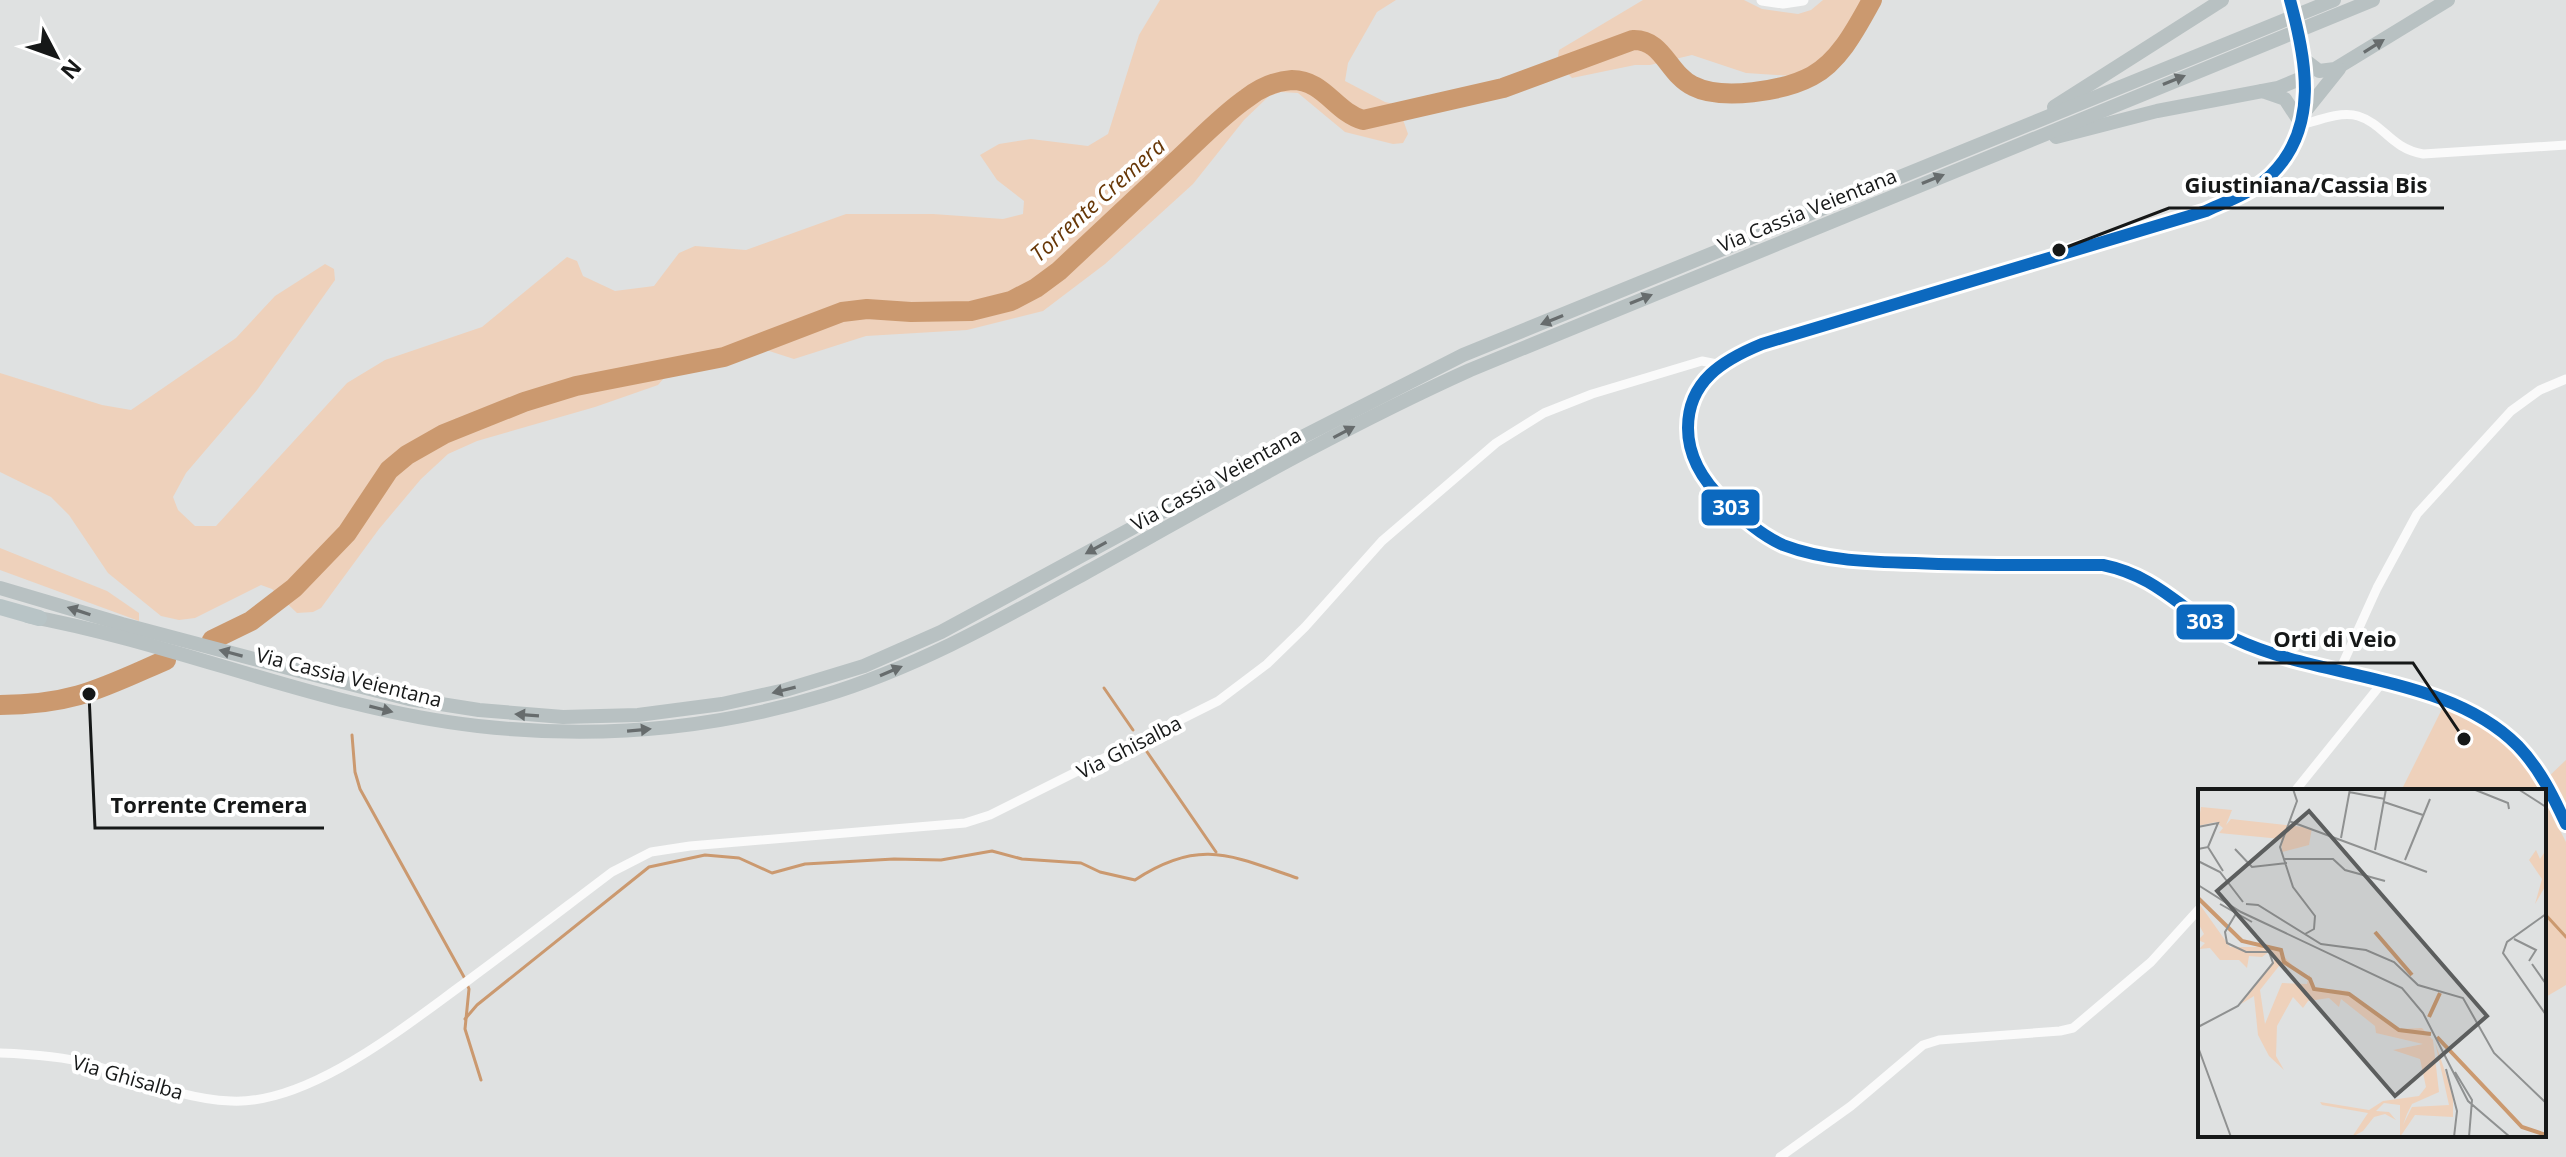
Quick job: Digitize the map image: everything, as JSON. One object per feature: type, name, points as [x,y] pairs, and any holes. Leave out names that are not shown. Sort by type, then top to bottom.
[{"type":"highway","points":[[2020,128],[2222,0]]},
{"type":"highway","name":"Via Cassia Veientana","points":[[2314,16],[2334,0]]},
{"type":"highway","name":"Via Cassia Veientana","points":[[39,618],[123,631],[434,703],[499,712],[571,717],[617,716],[689,709],[804,685],[879,660],[969,618],[1278,449],[1463,355],[2020,128],[2314,16],[2373,0]]},
{"type":"highway","points":[[2013,146],[2138,115],[2262,91],[2306,69],[2319,71],[2342,65],[2448,0]]},
{"type":"highway","name":"Via Cassia Veientana","points":[[0,585],[123,631],[306,690],[417,717],[474,726],[563,733],[665,728],[808,700],[880,675],[980,630],[1416,394],[2013,146],[2270,33]]},
{"type":"highway","points":[[2307,109],[2342,65]]},
{"type":"highway","points":[[2262,91],[2285,99],[2302,125]]},
{"type":"highway","points":[[0,609],[39,618]]},
{"type":"street","points":[[1762,0],[1783,3],[1803,0]]},
{"type":"street","points":[[2290,0],[2306,69],[2307,109],[2293,145],[2274,171],[2248,192],[2224,204],[1762,344],[1717,364],[1702,381],[1692,400],[1687,421],[1691,449],[1699,471],[1713,489],[1752,526],[1773,540],[1801,551],[1866,561],[1941,565],[2103,565],[2124,568],[2145,577],[2230,637],[2260,650],[2457,707],[2489,723],[2511,740],[2539,772],[2566,824]]},
{"type":"street","points":[[2302,125],[2344,114],[2359,116],[2402,148],[2423,154],[2566,145]]},
{"type":"street","name":"Via Ghisalba","points":[[0,1053],[43,1055],[89,1064],[151,1087],[217,1100],[251,1101],[290,1091],[324,1076],[387,1038],[612,872],[651,852],[965,823],[1011,806],[1218,701],[1245,682],[1305,627],[1389,535],[1496,443],[1577,399],[1702,361],[1717,364]]},
{"type":"street","points":[[2339,672],[2377,588],[2417,514],[2511,411],[2540,390],[2566,379]]},
{"type":"street","points":[[2297,789],[2382,683]]},
{"type":"street","points":[[1780,1157],[1851,1106],[1923,1045],[1939,1040],[2073,1028],[2151,962],[2198,910]]},
{"type":"shaded area","points":[[1160,0],[1396,0],[1377,12],[1348,63],[1345,81],[1385,102],[1398,105],[1408,134],[1403,143],[1393,144],[1345,132],[1298,93],[1281,92],[1269,96],[1244,120],[1193,184],[1105,264],[1043,311],[967,330],[866,336],[794,359],[763,349],[671,370],[658,385],[477,441],[448,454],[421,479],[379,529],[321,608],[313,612],[297,613],[272,589],[261,585],[195,618],[179,620],[161,616],[108,573],[69,515],[51,497],[0,472],[0,373],[102,405],[131,410],[236,338],[275,296],[325,264],[334,269],[335,280],[257,390],[186,473],[173,497],[178,510],[195,526],[216,526],[347,383],[385,360],[482,327],[567,257],[577,261],[583,276],[615,291],[654,286],[679,253],[695,246],[746,250],[846,214],[933,214],[1003,219],[1023,214],[1024,201],[997,180],[980,155],[999,144],[1031,139],[1088,146],[1108,134],[1139,35]]},
{"type":"shaded area","points":[[1643,0],[1744,0],[1762,9],[1798,14],[1811,10],[1823,0],[1876,0],[1849,37],[1807,70],[1792,76],[1746,73],[1692,55],[1572,78],[1557,62],[1559,50]]},
{"type":"shaded area","points":[[0,548],[107,591],[139,613],[139,621],[0,570]]},
{"type":"shaded area","points":[[2445,703],[2474,721],[2510,750],[2539,789],[2402,789]]},
{"type":"shaded area","points":[[2566,760],[2566,818],[2545,780]]},
{"type":"shaded area","points":[[2546,803],[2566,842],[2566,985],[2546,997]]},
{"type":"waterway","name":"Torrente Cremera","points":[[212,640],[251,621],[294,588],[347,533],[389,470],[407,455],[444,434],[524,402],[576,386],[724,357],[842,312],[867,309],[971,311],[1011,301],[1059,271],[1237,105],[1268,86],[1292,80],[1303,81],[1363,120],[1503,88],[1633,40],[1652,45],[1677,74],[1693,86],[1720,93],[1770,90],[1822,70],[1847,42],[1872,0]]},
{"type":"waterway","name":"Torrente Cremera","points":[[0,705],[68,698],[105,687],[166,660]]},
{"type":"waterway","points":[[1104,688],[1133,730]]},
{"type":"waterway","points":[[352,735],[355,772],[360,789],[469,989],[465,1029],[481,1080]]},
{"type":"waterway","points":[[1143,746],[1216,852]]},
{"type":"waterway","points":[[465,1019],[477,1005],[649,867],[705,855],[739,858],[772,873],[805,864],[941,860],[992,851],[1022,859],[1081,863],[1100,872],[1135,880],[1178,859],[1215,855],[1233,857],[1297,878]]},
{"type":"waterway","points":[[2546,915],[2566,937]]},
{"type":"transit line","name":"303","points":[[2290,0],[2304,69],[2303,114],[2287,156],[2264,181],[2206,211],[1748,350],[1710,374],[1694,397],[1688,428],[1691,449],[1704,477],[1717,494],[1752,526],[1783,545],[1815,554],[1865,561],[2103,565],[2141,578],[2235,639],[2269,652],[2383,681],[2456,705],[2489,723],[2518,746],[2539,773],[2566,824]]},
{"type":"place","name":"Giustiniana/Cassia Bis","points":[[2059,250]]},
{"type":"place","name":"Torrente Cremera","points":[[89,694]]},
{"type":"place","name":"Orti di Veio","points":[[2464,739]]}]
